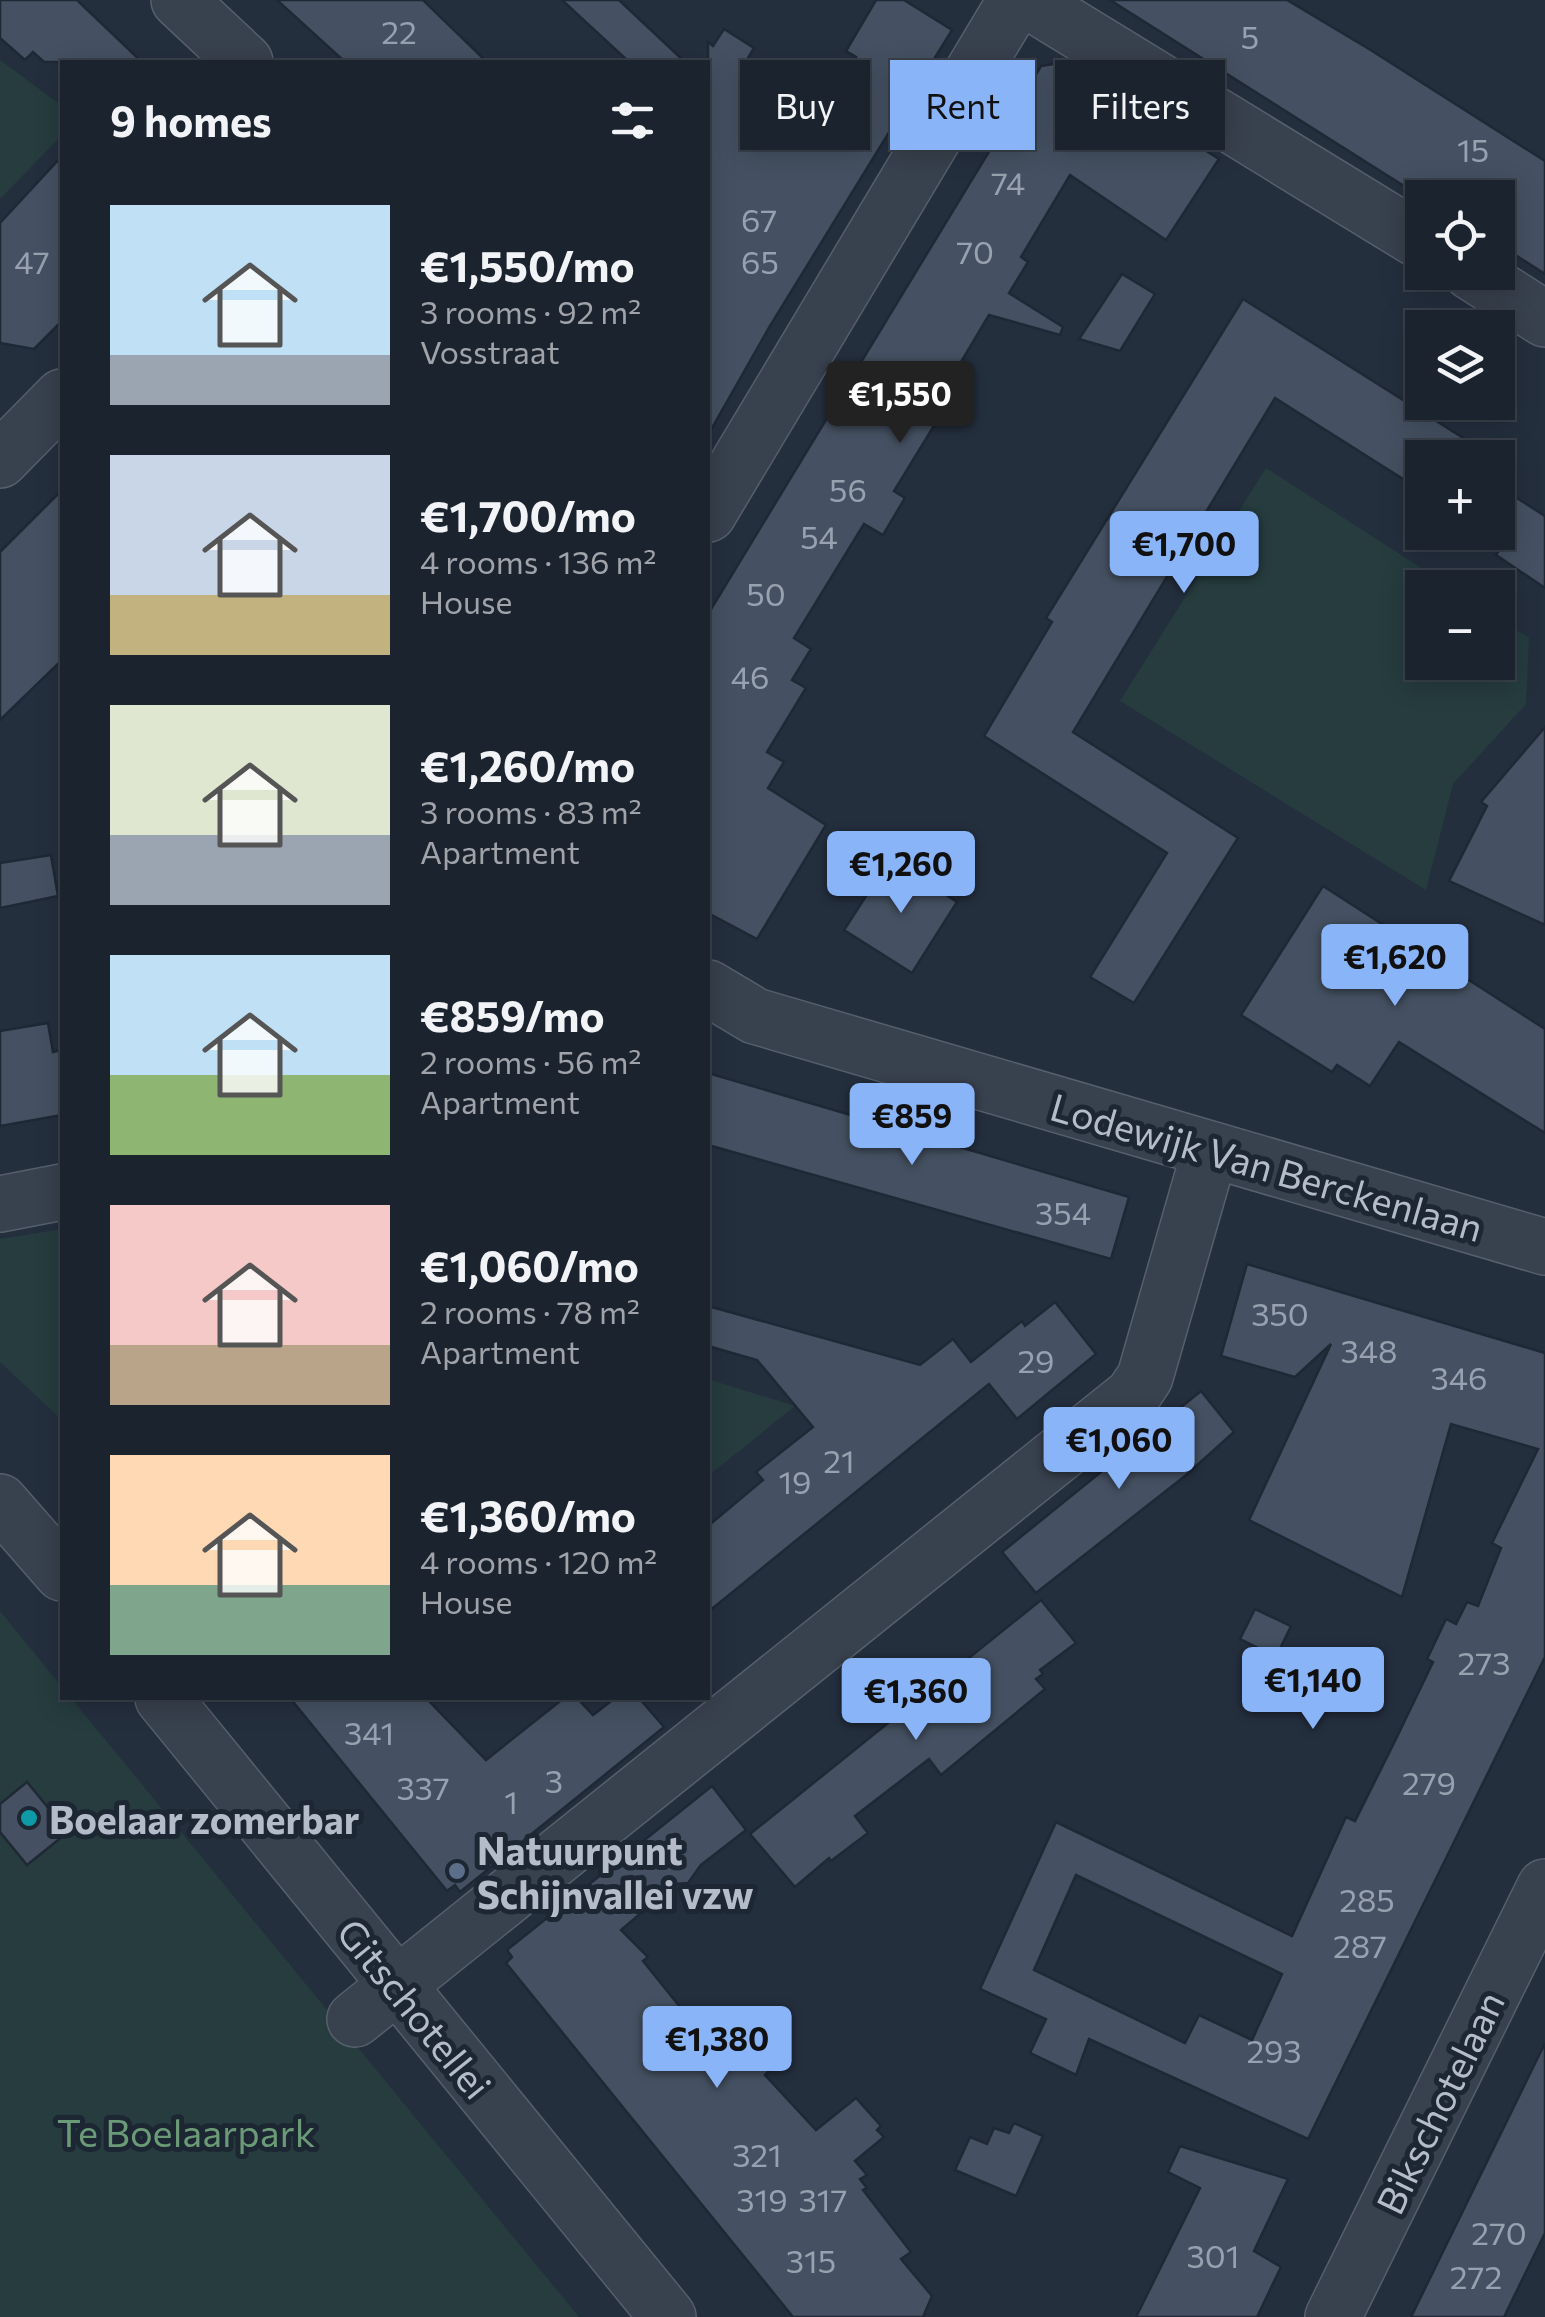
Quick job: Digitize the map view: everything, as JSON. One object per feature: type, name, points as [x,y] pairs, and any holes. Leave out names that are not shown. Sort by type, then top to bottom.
[{"type":"street","points":[[179,0],[243,60]]},
{"type":"street","points":[[710,505],[1016,0]]},
{"type":"street","points":[[1026,0],[1405,232]]},
{"type":"street","points":[[1499,290],[1545,319]]},
{"type":"street","points":[[0,460],[60,399]]},
{"type":"street","name":"Lodewijk Van Berckenlaan","points":[[710,989],[755,1016],[1545,1247]]},
{"type":"street","points":[[355,2019],[1132,1395],[1145,1377],[1210,1151]]},
{"type":"street","points":[[0,1204],[60,1192]]},
{"type":"street","points":[[0,1502],[58,1555]]},
{"type":"street","name":"Gitschotellei","points":[[165,1700],[668,2317]]},
{"type":"street","name":"Bikschotelaan","points":[[1333,2317],[1538,1920]]},
{"type":"green space","points":[[0,60],[60,105],[60,137],[0,199]]},
{"type":"green space","points":[[1266,468],[1425,570],[1405,570],[1405,680],[1515,680],[1515,629],[1529,638],[1526,704],[1453,784],[1426,890],[1120,701]]},
{"type":"green space","points":[[60,1229],[60,1418],[0,1362],[0,1239]]},
{"type":"green space","points":[[710,1380],[795,1406],[710,1474]]},
{"type":"green space","name":"Te Boelaarpark","points":[[0,1611],[60,1685],[60,1700],[73,1700],[579,2317],[0,2317]]},
{"type":"building","points":[[0,0],[77,0],[140,60],[44,62],[33,52],[25,60],[0,38]]},
{"type":"building","points":[[277,0],[423,0],[485,60],[343,60]]},
{"type":"building","points":[[562,0],[619,0],[683,60],[627,60]]},
{"type":"building","points":[[876,0],[904,0],[952,30],[934,60],[890,60],[890,131],[710,431],[708,42],[713,46],[724,29],[754,48],[747,60],[740,60],[740,150],[870,150],[870,60],[854,60],[856,57],[846,51]]},
{"type":"building","points":[[1110,0],[1287,0],[1369,49],[1545,161],[1545,274],[1515,255],[1515,180],[1405,180],[1405,187],[1225,73],[1225,60],[1205,60]]},
{"type":"building","points":[[1055,64],[1055,150],[1205,150],[1219,159],[1166,240],[1070,175],[1021,257],[1028,262],[1009,293],[1063,327],[1060,335],[989,315],[955,372],[971,382],[948,420],[940,416],[894,491],[905,498],[883,535],[864,524],[794,638],[811,649],[792,680],[806,688],[767,752],[784,762],[768,788],[826,825],[757,939],[710,914],[710,611],[990,150],[1035,150],[1035,76],[1041,66]]},
{"type":"building","points":[[60,158],[60,323],[34,349],[0,343],[0,223]]},
{"type":"building","points":[[1122,274],[1155,294],[1120,351],[1079,339]]},
{"type":"building","points":[[1243,299],[1405,401],[1405,420],[1435,420],[1466,440],[1405,440],[1405,480],[1275,398],[1073,732],[1238,838],[1134,1003],[1090,977],[1167,853],[984,736],[1052,622],[1046,618]]},
{"type":"building","points":[[60,492],[60,662],[0,720],[0,552]]},
{"type":"building","points":[[1515,497],[1545,516],[1545,588],[1496,555],[1499,550],[1515,550]]},
{"type":"building","points":[[1545,727],[1545,925],[1449,881],[1487,806],[1481,802]]},
{"type":"building","points":[[51,855],[58,896],[0,908],[0,863]]},
{"type":"building","points":[[890,859],[957,902],[912,973],[844,930]]},
{"type":"building","points":[[1323,886],[1545,1029],[1545,1133],[1399,1042],[1370,1086],[1337,1065],[1332,1072],[1241,1015]]},
{"type":"building","points":[[48,1023],[53,1052],[60,1050],[60,1115],[0,1126],[0,1031]]},
{"type":"building","points":[[710,1074],[1129,1197],[1111,1259],[710,1146]]},
{"type":"building","points":[[1247,1264],[1545,1353],[1545,1657],[1308,2139],[1089,2039],[1076,2075],[1030,2053],[1046,2019],[980,1989],[1056,1822],[1292,1936],[1346,1817],[1355,1821],[1395,1741],[1433,1662],[1427,1659],[1446,1619],[1456,1624],[1467,1602],[1478,1606],[1501,1548],[1492,1543],[1538,1449],[1451,1424],[1402,1597],[1249,1520],[1331,1344],[1295,1377],[1221,1356]],"holes":[[[1076,1875],[1282,1974],[1252,2040],[1199,2015],[1185,2043],[1034,1970]]]},
{"type":"building","points":[[1055,1302],[1096,1354],[1017,1419],[989,1384],[710,1610],[710,1524],[763,1480],[756,1472],[813,1427],[757,1360],[710,1347],[710,1307],[920,1365],[953,1339],[971,1362],[1022,1321],[1025,1326]]},
{"type":"building","points":[[1201,1391],[1234,1432],[1185,1476],[1036,1593],[1002,1552]]},
{"type":"building","points":[[1041,1600],[1076,1643],[1040,1670],[1043,1674],[1036,1679],[1045,1689],[941,1775],[929,1759],[855,1816],[868,1833],[831,1861],[829,1858],[795,1887],[750,1834]]},
{"type":"building","points":[[1255,1609],[1291,1626],[1276,1657],[1240,1639]]},
{"type":"building","points":[[292,1700],[428,1700],[486,1760],[561,1700],[579,1700],[593,1715],[612,1700],[641,1700],[664,1727],[460,1892],[455,1885],[447,1891]]},
{"type":"building","name":"Boelaar zomerbar","points":[[27,1782],[68,1832],[27,1865],[0,1832],[0,1804]]},
{"type":"building","points":[[712,1786],[746,1830],[701,1865],[688,1883],[675,1884],[621,1930],[648,1957],[643,1961],[689,2018],[695,2014],[703,2022],[721,2008],[771,2069],[765,2075],[816,2130],[856,2098],[881,2126],[877,2130],[884,2137],[855,2161],[867,2175],[860,2179],[867,2188],[863,2190],[911,2252],[901,2259],[932,2296],[923,2317],[793,2317],[506,1963],[512,1957],[507,1950]]},
{"type":"building","points":[[1545,2043],[1545,2233],[1504,2317],[1411,2317]]},
{"type":"building","points":[[1014,2123],[1043,2136],[1016,2196],[955,2170],[970,2137],[987,2144],[994,2128],[1009,2133]]},
{"type":"building","points":[[1180,2146],[1288,2179],[1254,2251],[1281,2267],[1257,2317],[1136,2317],[1200,2188],[1168,2172]]},
{"type":"place","name":"Boelaar zomerbar","points":[[29,1818]]},
{"type":"place","name":"Natuurpunt Schijnvallei vzw","points":[[457,1871]]}]
